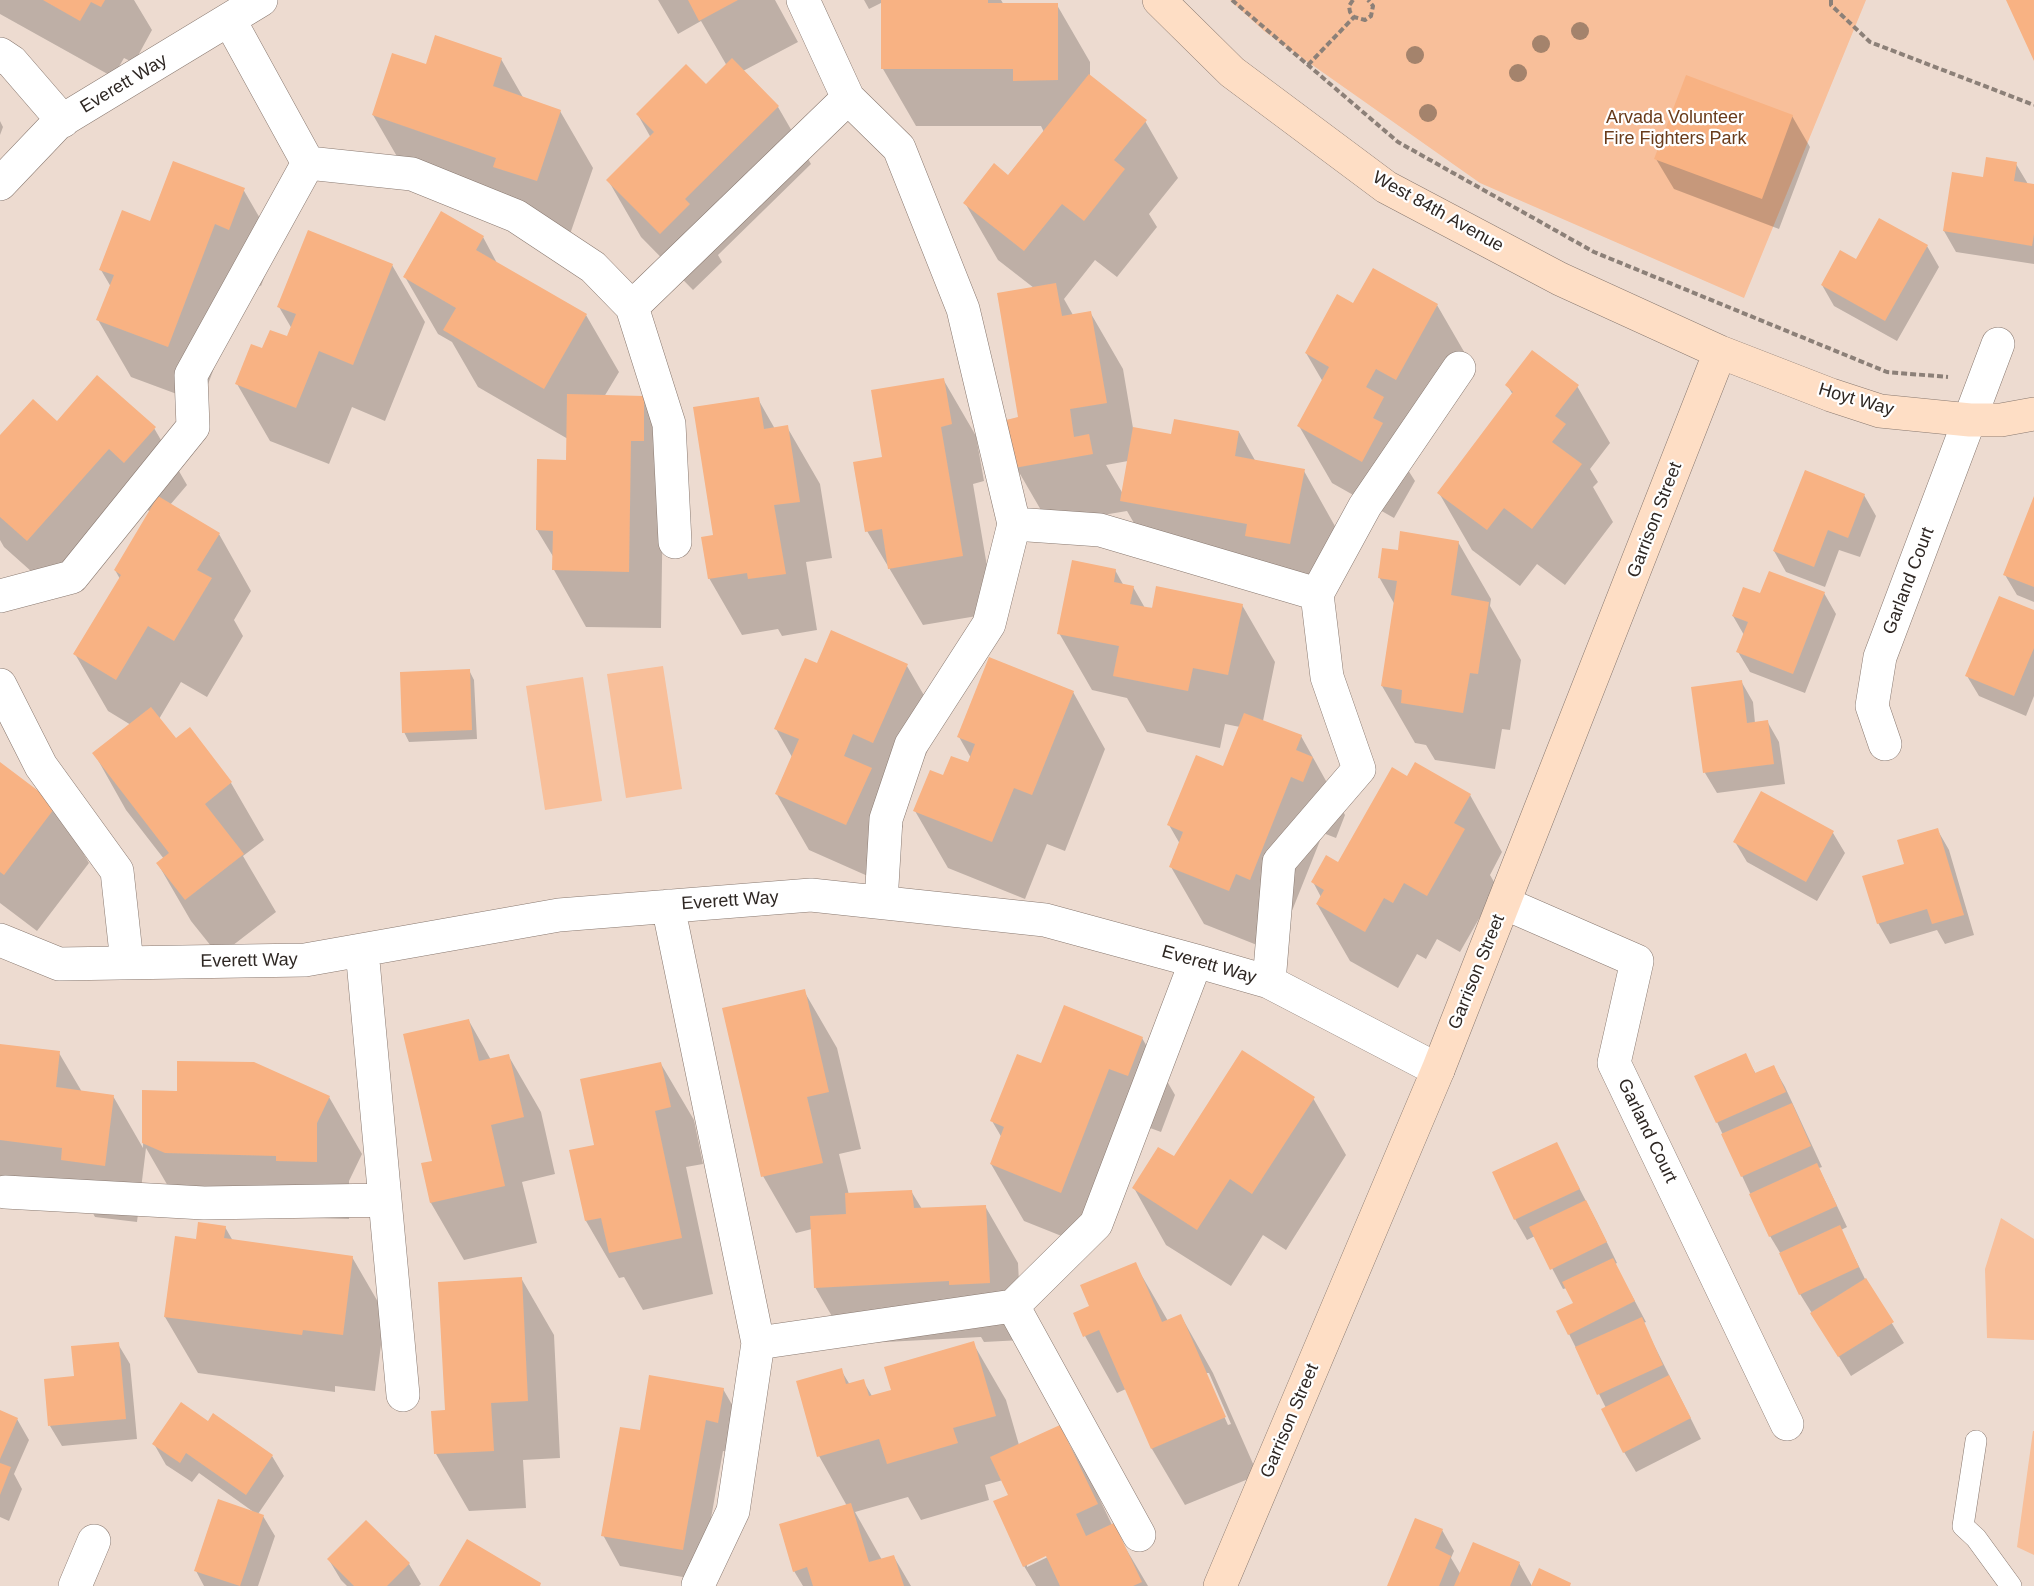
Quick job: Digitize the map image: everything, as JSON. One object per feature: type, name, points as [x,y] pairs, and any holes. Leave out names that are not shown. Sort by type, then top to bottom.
[{"type":"street","name":"Everett Way","points":[[0,184],[58,123],[230,21],[261,0]]},
{"type":"street","points":[[803,0],[848,98],[899,148],[963,309],[1014,524],[989,624],[911,745],[886,819],[881,902]]},
{"type":"street","name":"West 84th Avenue","points":[[1159,0],[1232,72],[1386,187],[1560,279],[1720,352]]},
{"type":"street","points":[[230,21],[308,163]]},
{"type":"street","points":[[0,54],[12,62],[63,121]]},
{"type":"street","points":[[632,307],[848,98]]},
{"type":"street","points":[[308,163],[412,174],[516,216],[593,267],[632,307],[669,424],[675,542]]},
{"type":"street","points":[[0,596],[72,577],[193,427],[190,375],[308,163]]},
{"type":"street","name":"Garland Court","points":[[1885,744],[1872,706],[1880,657],[1998,344]]},
{"type":"street","name":"Hoyt Way","points":[[1720,352],[1880,411],[1970,420],[2001,420],[2034,414]]},
{"type":"street","name":"Garrison Street","points":[[1220,1586],[1438,1071],[1720,352]]},
{"type":"street","points":[[1269,982],[1279,862],[1359,768],[1328,677],[1317,594],[1365,506],[1459,368]]},
{"type":"street","points":[[1014,524],[1100,530],[1317,594]]},
{"type":"street","points":[[0,685],[41,766],[117,871],[127,963]]},
{"type":"street","name":"Everett Way","points":[[0,940],[59,964],[305,960],[559,915],[811,895],[1045,920],[1196,961],[1269,982],[1438,1071]]},
{"type":"street","name":"Garland Court","points":[[1504,903],[1637,961],[1614,1063],[1787,1424]]},
{"type":"street","points":[[668,906],[758,1343],[733,1511],[698,1585]]},
{"type":"street","points":[[362,950],[403,1395]]},
{"type":"street","points":[[758,1343],[1013,1306],[1096,1224],[1196,961]]},
{"type":"street","points":[[5,1192],[204,1203],[385,1200]]},
{"type":"street","points":[[1013,1306],[1139,1535]]},
{"type":"street","points":[[75,1586],[94,1541]]},
{"type":"lane","points":[[1976,1440],[1963,1526],[1976,1538],[2011,1586]]},
{"type":"path","points":[[1232,0],[1398,142],[1594,252],[1887,372],[1985,377]]},
{"type":"path","points":[[1353,0],[1349,6],[1354,17]]},
{"type":"path","points":[[1354,17],[1365,20],[1371,16],[1373,6],[1368,0]]},
{"type":"path","points":[[1831,0],[1831,5],[1870,42],[2034,105]]},
{"type":"path","points":[[1308,65],[1354,17]]},
{"type":"green space","name":"Arvada Volunteer Fire Fighters Park","points":[[1230,0],[1866,0],[1744,298],[1480,183],[1264,31]]},
{"type":"green space","points":[[663,666],[682,789],[626,798],[607,674]]},
{"type":"green space","points":[[583,677],[602,801],[545,810],[526,686]]},
{"type":"green space","points":[[2001,1218],[2034,1239],[2034,1340],[1987,1338],[1985,1269]]},
{"type":"green space","points":[[2034,1431],[2034,1555],[2017,1547]]},
{"type":"building","points":[[43,0],[105,0],[101,7],[91,2],[80,21]]},
{"type":"building","points":[[688,0],[738,0],[699,21]]},
{"type":"building","points":[[881,0],[988,0],[988,3],[1058,3],[1058,80],[1013,81],[1013,69],[881,69]]},
{"type":"building","points":[[2006,0],[2034,0],[2034,61]]},
{"type":"building","points":[[435,35],[502,58],[493,86],[561,110],[537,181],[493,167],[496,158],[372,115],[392,53],[426,64]]},
{"type":"building","points":[[732,58],[779,106],[685,199],[690,204],[660,234],[606,180],[654,132],[636,114],[686,64],[706,84]]},
{"type":"building","points":[[1089,74],[1147,120],[1114,160],[1125,169],[1084,221],[1062,204],[1024,251],[963,203],[994,163],[1008,175]]},
{"type":"building","points":[[1686,75],[1793,115],[1762,199],[1654,159]]},
{"type":"building","points":[[1986,157],[2017,162],[2014,181],[2034,184],[2032,246],[1943,231],[1952,172],[1983,177]]},
{"type":"building","points":[[173,161],[245,188],[229,230],[215,224],[168,347],[96,320],[114,275],[99,270],[122,210],[150,221]]},
{"type":"building","points":[[441,211],[484,236],[476,250],[587,314],[544,389],[443,330],[456,308],[403,277]]},
{"type":"building","points":[[1879,218],[1928,245],[1885,321],[1821,285],[1840,250],[1856,259]]},
{"type":"building","points":[[308,230],[393,264],[353,365],[319,351],[296,408],[235,384],[251,344],[262,348],[270,330],[287,336],[296,314],[277,307]]},
{"type":"building","points":[[1373,268],[1438,304],[1396,380],[1376,369],[1366,387],[1384,397],[1373,418],[1383,423],[1362,462],[1297,426],[1329,367],[1305,353],[1337,294],[1353,303]]},
{"type":"building","points":[[1056,283],[1062,316],[1091,311],[1107,403],[1070,409],[1074,437],[1089,434],[1093,454],[1014,468],[1006,420],[1018,417],[997,293]]},
{"type":"building","points":[[1532,350],[1579,385],[1555,416],[1566,424],[1552,442],[1582,464],[1532,529],[1504,508],[1487,530],[1437,493],[1513,392],[1505,385]]},
{"type":"building","points":[[97,375],[156,427],[124,463],[109,449],[27,541],[0,517],[0,435],[33,399],[57,421]]},
{"type":"building","points":[[944,378],[952,424],[941,427],[963,556],[888,569],[882,529],[865,532],[853,462],[882,457],[871,390]]},
{"type":"building","points":[[567,394],[644,396],[644,441],[631,441],[629,572],[552,570],[553,531],[536,530],[537,459],[566,460]]},
{"type":"building","points":[[759,397],[764,429],[788,425],[800,502],[774,505],[786,574],[748,579],[747,573],[708,579],[701,537],[713,535],[693,407]]},
{"type":"building","points":[[1174,419],[1239,431],[1235,456],[1305,469],[1290,544],[1245,536],[1247,524],[1120,501],[1133,427],[1171,434]]},
{"type":"building","points":[[1805,470],[1865,494],[1848,538],[1828,530],[1814,567],[1773,551]]},
{"type":"building","points":[[158,496],[220,533],[197,570],[212,578],[174,641],[148,626],[116,680],[73,654],[121,575],[114,570]]},
{"type":"building","points":[[2034,496],[2034,587],[2003,575]]},
{"type":"building","points":[[1400,531],[1459,541],[1451,595],[1489,602],[1478,674],[1470,673],[1463,713],[1401,703],[1402,690],[1381,686],[1397,581],[1378,578],[1382,548],[1398,550]]},
{"type":"building","points":[[1072,560],[1116,569],[1114,582],[1134,586],[1130,604],[1152,608],[1156,586],[1243,604],[1228,675],[1193,668],[1188,691],[1113,676],[1119,646],[1057,634]]},
{"type":"building","points":[[1769,571],[1825,592],[1793,674],[1736,652],[1748,622],[1732,616],[1743,587],[1760,593]]},
{"type":"building","points":[[1999,596],[2034,610],[2034,648],[2014,696],[1965,676]]},
{"type":"building","points":[[831,630],[908,664],[873,743],[853,734],[844,756],[872,768],[846,825],[775,794],[799,739],[774,729],[805,658],[817,663]]},
{"type":"building","points":[[989,657],[1074,691],[1032,795],[1014,788],[992,842],[913,811],[930,770],[943,775],[951,756],[968,762],[975,744],[957,737]]},
{"type":"building","points":[[470,669],[472,730],[402,733],[400,672]]},
{"type":"building","points":[[1742,680],[1747,723],[1768,720],[1774,764],[1703,773],[1691,687]]},
{"type":"building","points":[[151,707],[176,738],[190,727],[232,782],[205,804],[244,854],[185,900],[156,863],[169,853],[92,753]]},
{"type":"building","points":[[1244,713],[1302,735],[1296,750],[1313,757],[1303,782],[1291,777],[1250,880],[1236,874],[1229,891],[1169,867],[1183,832],[1167,825],[1196,755],[1223,766]]},
{"type":"building","points":[[0,762],[57,805],[4,875],[0,872]]},
{"type":"building","points":[[1415,762],[1471,794],[1454,823],[1465,829],[1427,896],[1404,883],[1393,903],[1384,898],[1365,932],[1316,904],[1324,890],[1311,882],[1326,855],[1338,862],[1392,767],[1407,776]]},
{"type":"building","points":[[1761,791],[1834,831],[1806,882],[1733,842]]},
{"type":"building","points":[[1938,828],[1964,915],[1932,924],[1927,909],[1877,924],[1862,876],[1904,864],[1897,840]]},
{"type":"building","points":[[805,989],[829,1092],[807,1097],[823,1163],[761,1177],[722,1008]]},
{"type":"building","points":[[1064,1005],[1143,1037],[1128,1076],[1109,1069],[1061,1193],[990,1164],[1004,1127],[990,1121],[1017,1054],[1041,1063]]},
{"type":"building","points":[[469,1019],[479,1061],[509,1054],[524,1117],[491,1125],[505,1186],[430,1203],[421,1163],[432,1161],[403,1034]]},
{"type":"building","points":[[0,1044],[60,1051],[56,1087],[114,1095],[105,1166],[61,1160],[62,1148],[0,1140]]},
{"type":"building","points":[[1242,1050],[1315,1097],[1252,1194],[1230,1179],[1197,1230],[1132,1188],[1158,1147],[1174,1156]]},
{"type":"building","points":[[1746,1053],[1755,1073],[1774,1065],[1786,1092],[1716,1123],[1694,1076]]},
{"type":"building","points":[[177,1061],[254,1062],[330,1096],[317,1123],[317,1162],[276,1161],[276,1156],[165,1153],[142,1143],[142,1090],[177,1091]]},
{"type":"building","points":[[661,1062],[671,1107],[655,1111],[682,1238],[609,1253],[601,1218],[585,1221],[569,1150],[594,1145],[580,1079]]},
{"type":"building","points":[[1792,1103],[1811,1146],[1741,1177],[1721,1134]]},
{"type":"building","points":[[1557,1142],[1580,1189],[1514,1220],[1492,1172]]},
{"type":"building","points":[[1817,1163],[1837,1206],[1769,1237],[1749,1194]]},
{"type":"building","points":[[912,1190],[914,1208],[986,1205],[990,1283],[949,1285],[949,1281],[814,1288],[810,1216],[846,1214],[845,1193]]},
{"type":"building","points":[[1586,1200],[1607,1242],[1550,1270],[1529,1227]]},
{"type":"building","points":[[198,1222],[226,1226],[224,1238],[353,1256],[343,1335],[303,1330],[302,1335],[164,1317],[175,1236],[196,1239]]},
{"type":"building","points":[[1840,1225],[1859,1267],[1799,1295],[1779,1253]]},
{"type":"building","points":[[1613,1258],[1635,1301],[1568,1335],[1556,1311],[1573,1303],[1562,1282]]},
{"type":"building","points":[[1136,1262],[1162,1322],[1181,1314],[1226,1417],[1151,1449],[1099,1330],[1083,1337],[1073,1313],[1089,1306],[1080,1285]]},
{"type":"building","points":[[522,1277],[528,1401],[491,1403],[494,1451],[434,1454],[431,1411],[445,1410],[438,1282]]},
{"type":"building","points":[[1866,1278],[1894,1322],[1838,1357],[1810,1313]]},
{"type":"building","points":[[1642,1317],[1663,1365],[1597,1395],[1575,1347]]},
{"type":"building","points":[[974,1341],[996,1416],[953,1428],[958,1443],[887,1464],[879,1439],[817,1457],[796,1381],[842,1368],[846,1384],[864,1379],[869,1396],[891,1390],[884,1367]]},
{"type":"building","points":[[119,1342],[126,1419],[48,1426],[44,1379],[74,1376],[71,1346]]},
{"type":"building","points":[[649,1375],[724,1388],[718,1423],[706,1420],[683,1550],[601,1536],[620,1427],[640,1430]]},
{"type":"building","points":[[1669,1375],[1691,1418],[1623,1453],[1601,1409]]},
{"type":"building","points":[[181,1402],[208,1421],[213,1413],[273,1455],[246,1495],[186,1453],[180,1463],[152,1444]]},
{"type":"building","points":[[0,1410],[18,1418],[0,1459]]},
{"type":"building","points":[[1060,1425],[1098,1504],[1076,1514],[1086,1536],[1114,1523],[1142,1582],[1133,1586],[1060,1586],[1046,1556],[1023,1567],[993,1501],[1008,1495],[990,1457]]},
{"type":"building","points":[[0,1463],[11,1467],[0,1495]]},
{"type":"building","points":[[218,1499],[264,1515],[240,1586],[194,1571]]},
{"type":"building","points":[[851,1503],[869,1562],[894,1555],[904,1586],[813,1586],[807,1567],[793,1572],[779,1524]]},
{"type":"building","points":[[1415,1518],[1443,1529],[1435,1548],[1451,1556],[1439,1586],[1387,1586]]},
{"type":"building","points":[[366,1520],[410,1563],[387,1586],[354,1586],[327,1559]]},
{"type":"building","points":[[467,1539],[541,1583],[540,1586],[439,1586]]},
{"type":"building","points":[[1473,1542],[1520,1562],[1510,1586],[1454,1586]]},
{"type":"building","points":[[1539,1568],[1571,1583],[1570,1586],[1531,1586]]}]
